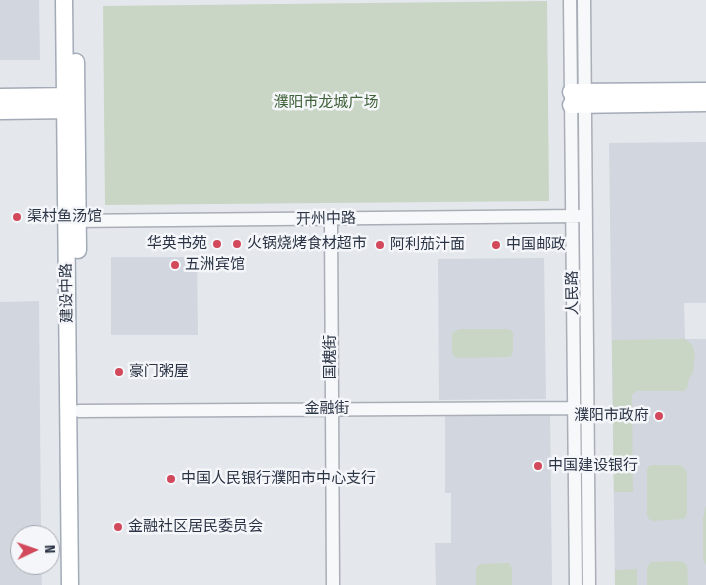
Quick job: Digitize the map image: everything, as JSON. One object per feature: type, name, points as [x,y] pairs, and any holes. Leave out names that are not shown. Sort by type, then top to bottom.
[{"type":"main road","name":"建设中路","points":[[64,0],[71,103]]},
{"type":"main road","name":"建设中路","points":[[70,585],[71,103],[76,0]]},
{"type":"main road","points":[[578,98],[706,91]]},
{"type":"main road","points":[[0,97],[71,103]]},
{"type":"main road","points":[[578,98],[706,104]]},
{"type":"main road","points":[[0,111],[71,103]]},
{"type":"main road","name":"建设中路","points":[[72,221],[79,411],[81,585]]},
{"type":"street","name":"人民路","points":[[570,0],[586,216],[589,585]]},
{"type":"street","name":"人民路","points":[[576,585],[572,216],[584,0]]},
{"type":"street","name":"开州中路","points":[[72,221],[586,216]]},
{"type":"street","name":"国槐街","points":[[331,219],[333,585]]},
{"type":"street","name":"金融街","points":[[79,411],[574,408]]},
{"type":"shaded area","points":[[0,0],[39,0],[40,60],[0,60]]},
{"type":"shaded area","points":[[706,142],[706,303],[684,303],[685,339],[706,339],[706,585],[615,585],[609,143]]},
{"type":"shaded area","points":[[111,257],[197,257],[198,335],[111,335]]},
{"type":"shaded area","points":[[544,258],[546,399],[439,400],[438,259]]},
{"type":"shaded area","points":[[39,301],[41,525],[10,525],[10,575],[42,575],[42,585],[0,585],[0,302]]},
{"type":"shaded area","points":[[550,413],[552,585],[436,585],[435,543],[451,543],[451,493],[445,493],[445,414]]},
{"type":"green space","name":"濮阳市龙城广场","points":[[547,1],[549,201],[105,205],[103,6]]},
{"type":"green space","points":[[459,329],[511,330],[513,334],[512,356],[458,358],[454,356],[452,353],[452,334]]},
{"type":"green space","points":[[685,339],[693,346],[695,356],[693,372],[689,378],[687,388],[684,391],[637,391],[632,395],[633,492],[614,492],[612,340]]},
{"type":"green space","points":[[651,465],[679,465],[687,472],[687,514],[684,519],[652,521],[647,516],[647,471]]},
{"type":"green space","points":[[706,505],[706,565],[703,558],[703,518]]},
{"type":"green space","points":[[682,561],[687,566],[688,585],[647,585],[647,567],[651,562]]},
{"type":"green space","points":[[509,563],[512,568],[512,585],[476,585],[476,568],[480,564]]},
{"type":"green space","points":[[637,569],[637,585],[615,585],[615,570]]},
{"type":"place","name":"渠村鱼汤馆","points":[[17,217]]},
{"type":"place","name":"华英书苑","points":[[217,244]]},
{"type":"place","name":"火锅烧烤食材超市","points":[[237,244]]},
{"type":"place","name":"阿利茄汁面","points":[[380,245]]},
{"type":"place","name":"中国邮政","points":[[496,245]]},
{"type":"place","name":"五洲宾馆","points":[[175,265]]},
{"type":"place","name":"豪门粥屋","points":[[119,372]]},
{"type":"place","name":"濮阳市政府","points":[[659,416]]},
{"type":"place","name":"中国建设银行","points":[[538,466]]},
{"type":"place","name":"中国人民银行濮阳市中心支行","points":[[171,479]]},
{"type":"place","name":"金融社区居民委员会","points":[[118,527]]}]
